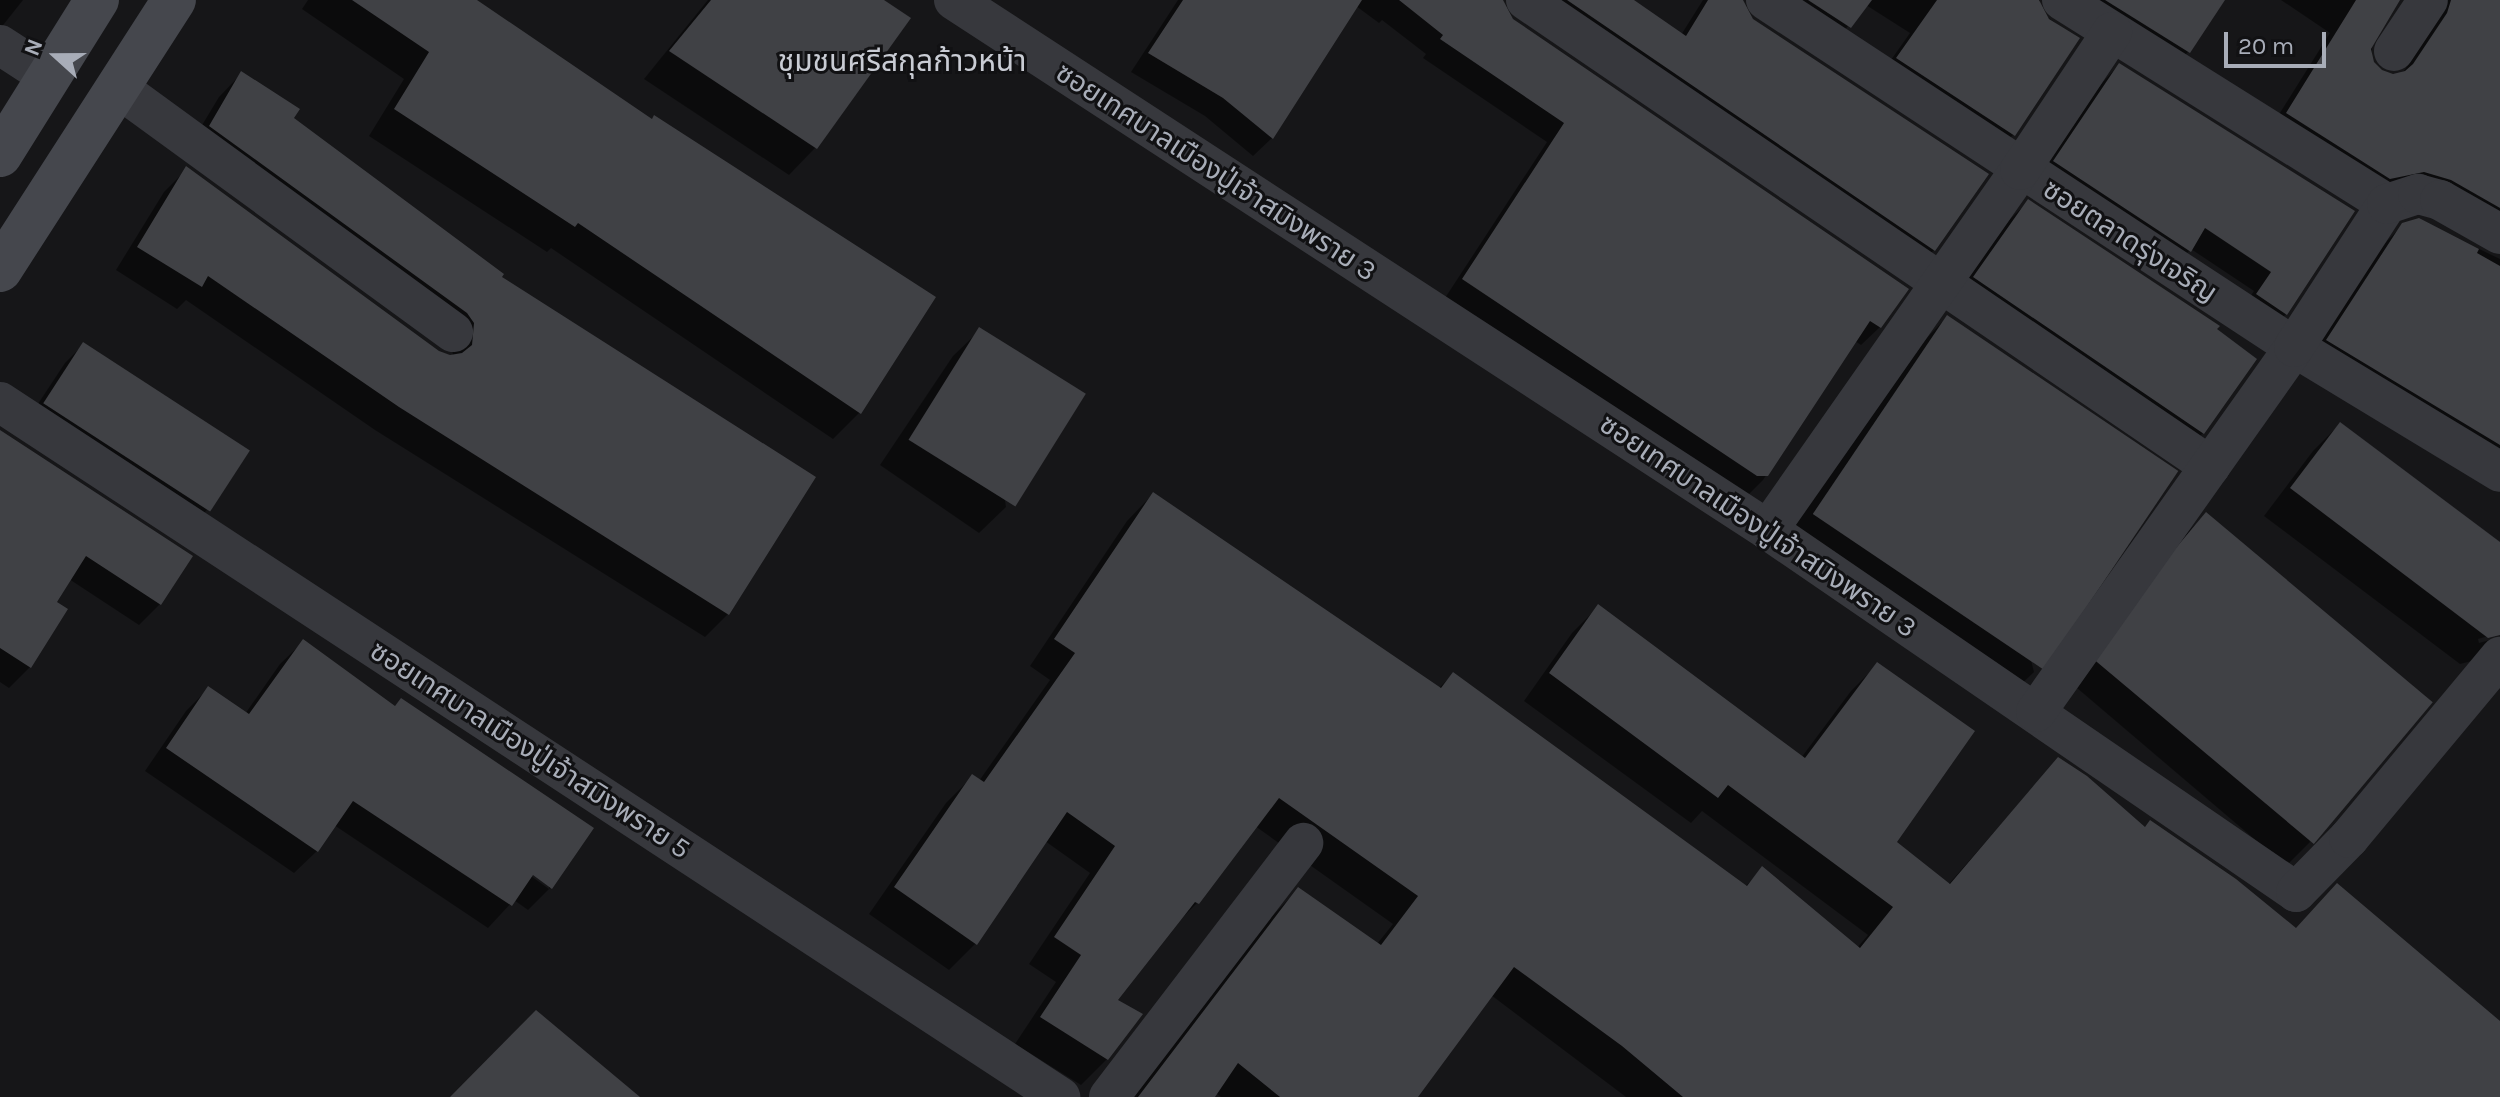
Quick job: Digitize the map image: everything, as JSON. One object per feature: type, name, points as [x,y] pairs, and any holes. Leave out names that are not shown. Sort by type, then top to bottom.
[{"type":"main road","points":[[0,155],[97,0]]},
{"type":"main road","points":[[0,270],[174,0]]},
{"type":"street","name":"ซอยเทศบาลเมืองปู่เจ้าสมิงพราย 3","points":[[954,0],[1768,530],[2296,892],[2349,838],[2500,657]]},
{"type":"street","points":[[1526,0],[2210,466]]},
{"type":"street","name":"ซอยตลาดรุ่งเจริญ","points":[[1766,0],[2020,170],[2294,347],[2500,472]]},
{"type":"street","points":[[2062,0],[2387,204]]},
{"type":"street","points":[[2394,51],[2428,0]]},
{"type":"street","points":[[1768,530],[2020,170],[2112,32]]},
{"type":"street","points":[[0,45],[48,76]]},
{"type":"street","points":[[117,87],[453,332]]},
{"type":"street","points":[[2036,712],[2294,347],[2387,204],[2418,194],[2440,200],[2500,234]]},
{"type":"street","name":"ซอยเทศบาลเมืองปู่เจ้าสมิงพราย 5","points":[[0,402],[1060,1097]]},
{"type":"street","points":[[1109,1097],[1303,843]]},
{"type":"building","points":[[352,0],[477,0],[652,119],[654,115],[936,297],[861,414],[578,223],[575,227],[394,109],[429,52]]},
{"type":"building","points":[[711,0],[884,0],[911,18],[817,149],[669,51]]},
{"type":"building","points":[[1183,0],[1362,0],[1273,139],[1223,98],[1148,53]]},
{"type":"building","points":[[1399,0],[1503,0],[1513,19],[1909,289],[1881,328],[1870,321],[1768,476],[1757,476],[1462,279],[1564,123],[1440,39],[1443,35]]},
{"type":"building","points":[[1567,0],[1634,0],[1686,36],[1708,0],[1743,0],[1753,19],[1989,174],[1935,251]]},
{"type":"building","points":[[1808,0],[1872,0],[1851,28]]},
{"type":"building","points":[[1937,0],[2039,0],[2049,19],[2080,38],[2015,136],[1896,58]]},
{"type":"building","points":[[2105,0],[2225,0],[2190,53]]},
{"type":"building","points":[[2356,0],[2400,0],[2371,49],[2374,62],[2382,70],[2393,74],[2405,71],[2413,64],[2447,13],[2451,0],[2500,0],[2500,208],[2451,180],[2424,172],[2390,179],[2286,113]]},
{"type":"building","points":[[2119,63],[2355,211],[2287,315],[2256,294],[2271,272],[2205,228],[2191,252],[2053,161]]},
{"type":"building","points":[[241,71],[300,109],[294,118],[504,274],[502,277],[816,477],[729,615],[399,407],[208,276],[202,287],[137,247],[186,166],[439,351],[450,355],[462,353],[472,345],[474,323],[467,313],[209,126]]},
{"type":"building","points":[[2028,199],[2220,326],[2217,329],[2257,359],[2204,434],[1973,277]]},
{"type":"building","points":[[2419,218],[2479,249],[2477,253],[2500,266],[2500,445],[2326,340],[2402,223]]},
{"type":"building","points":[[1947,315],[2178,471],[2044,670],[1813,514]]},
{"type":"building","points":[[979,327],[1086,394],[1015,507],[909,440]]},
{"type":"building","points":[[83,342],[250,450],[210,512],[43,403]]},
{"type":"building","points":[[2340,422],[2500,542],[2500,635],[2488,638],[2290,488]]},
{"type":"building","points":[[0,430],[193,556],[161,605],[86,556],[57,602],[68,609],[31,668],[0,648]]},
{"type":"building","points":[[1153,492],[1441,688],[1453,672],[1747,886],[1762,866],[1860,948],[1893,907],[1728,785],[1718,798],[1549,673],[1598,604],[1805,758],[1877,662],[1975,731],[1897,842],[1950,884],[2058,757],[2087,776],[2145,827],[2150,820],[2236,879],[2296,928],[2337,883],[2500,1021],[2500,1097],[1683,1097],[1622,1046],[1514,967],[1418,1097],[1280,1097],[1238,1063],[1215,1097],[1138,1097],[1298,887],[1381,945],[1418,896],[1279,798],[1199,904],[1195,902],[1118,1000],[1143,1014],[1108,1060],[1040,1017],[1081,955],[1054,937],[1115,846],[1067,812],[977,945],[894,887],[972,774],[984,782],[1075,653],[1054,639]]},
{"type":"building","points":[[2206,512],[2433,702],[2314,844],[2087,654]]},
{"type":"building","points":[[303,639],[395,706],[401,698],[594,828],[552,889],[533,875],[512,906],[353,801],[318,852],[166,748],[208,686],[249,714]]},
{"type":"building","points":[[536,1010],[640,1097],[450,1097]]},
{"type":"district","name":"ชุมชนศรีสกุลก้าวหน้า","points":[[902,61]]}]
